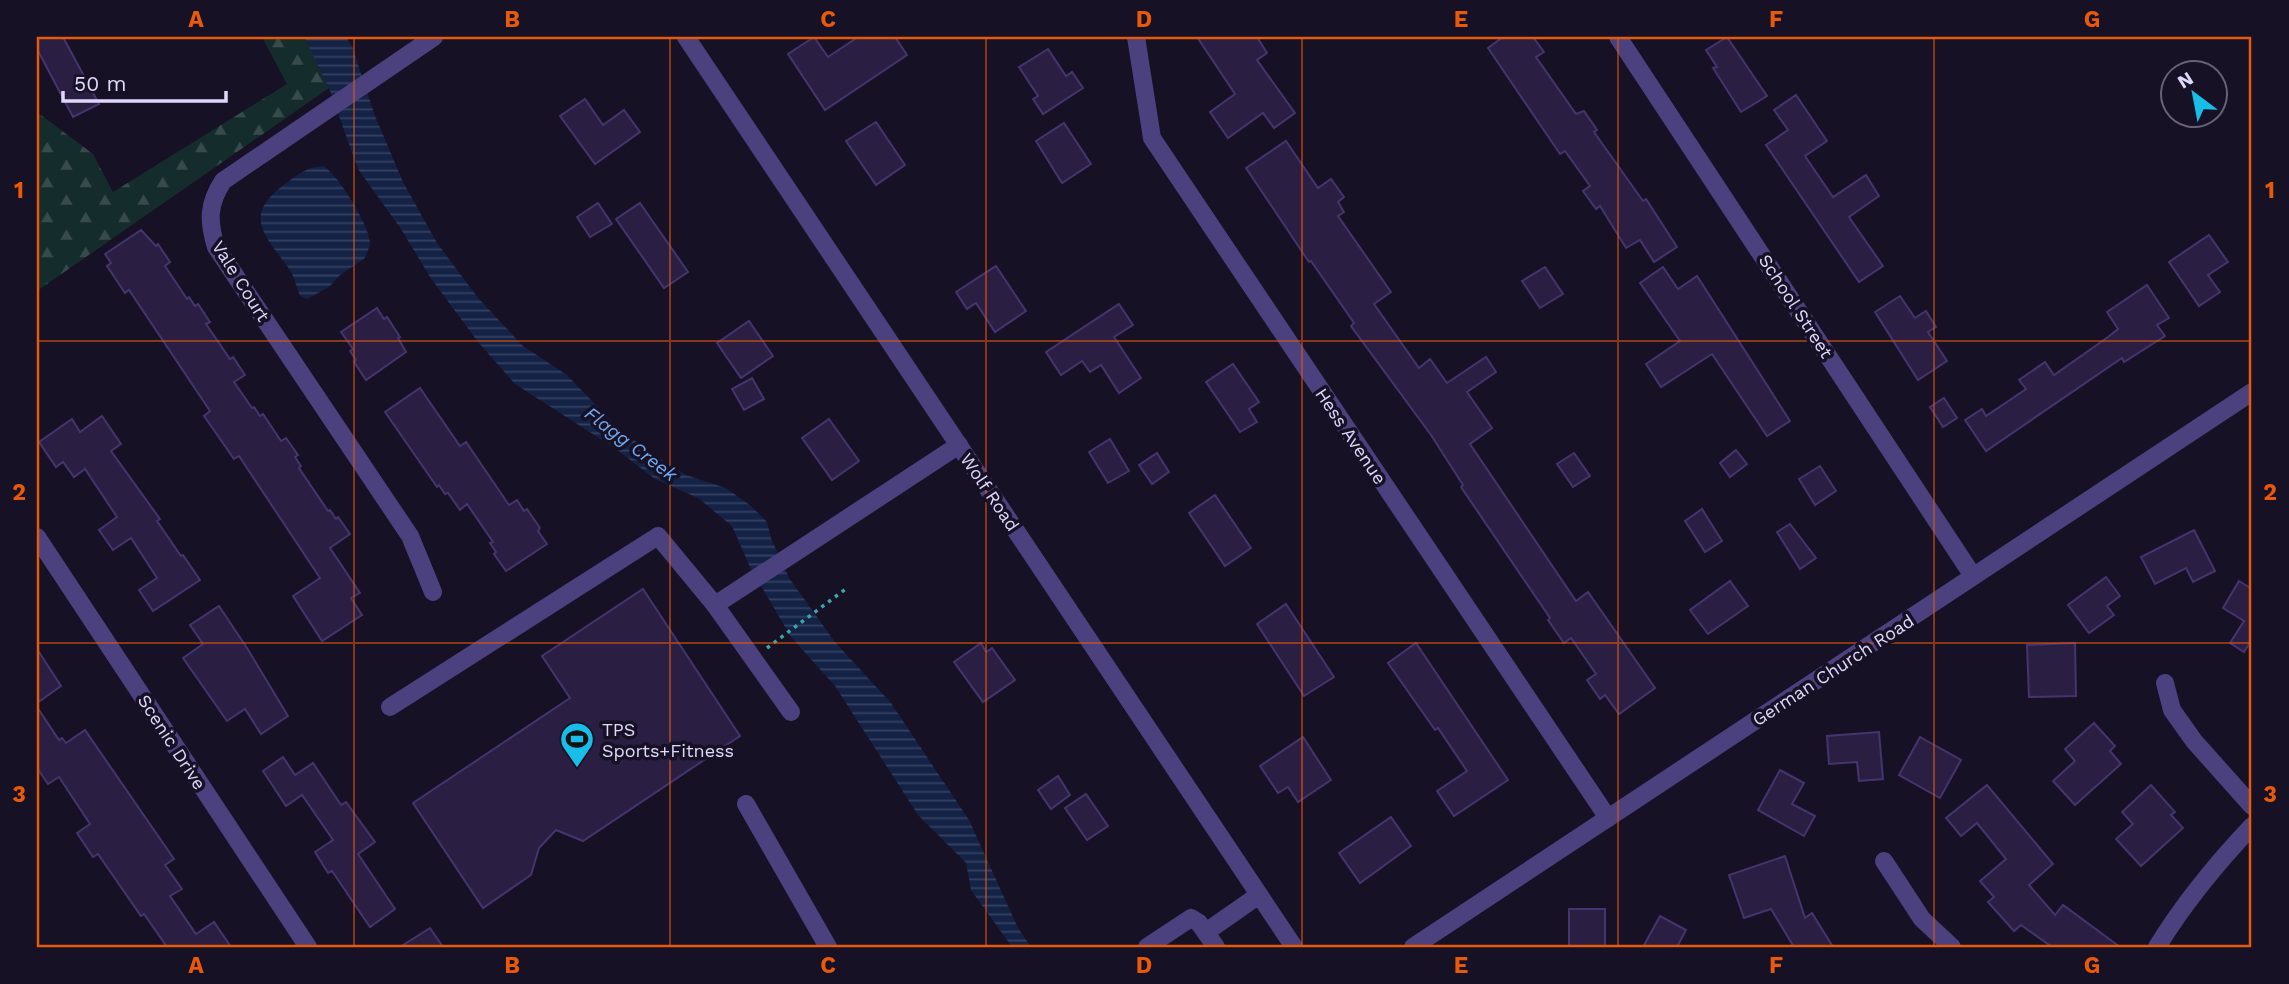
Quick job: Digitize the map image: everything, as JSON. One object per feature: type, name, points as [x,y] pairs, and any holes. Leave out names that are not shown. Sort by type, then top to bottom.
[{"type":"street","name":"Vale Court","points":[[433,592],[410,536],[216,247],[210,228],[212,198],[223,181],[434,37]]},
{"type":"street","name":"Hess Avenue","points":[[1136,37],[1152,138],[1608,818]]},
{"type":"street","name":"School Street","points":[[1618,37],[1973,576]]},
{"type":"street","name":"Wolf Road","points":[[695,40],[959,445],[1294,947]]},
{"type":"street","name":"German Church Road","points":[[1413,947],[2252,392]]},
{"type":"street","points":[[715,605],[959,445]]},
{"type":"street","points":[[390,707],[659,536],[715,605],[791,712]]},
{"type":"street","name":"Scenic Drive","points":[[37,537],[307,947]]},
{"type":"street","points":[[2165,683],[2172,710],[2194,741],[2252,806]]},
{"type":"street","points":[[746,804],[828,947]]},
{"type":"street","points":[[2157,947],[2196,888],[2252,827]]},
{"type":"street","points":[[1884,861],[1922,919],[1952,947]]},
{"type":"street","points":[[1203,927],[1259,894]]},
{"type":"street","points":[[1147,947],[1191,918],[1203,927],[1216,947]]},
{"type":"path","points":[[754,657],[847,588]]},
{"type":"green space","points":[[262,37],[305,37],[329,88],[37,291],[37,112],[93,154],[113,192],[287,84]]},
{"type":"water","name":"Flagg Creek","points":[[304,37],[346,37],[352,46],[375,116],[403,182],[437,243],[479,299],[523,346],[567,375],[616,426],[651,453],[686,475],[726,488],[751,506],[767,522],[771,538],[789,578],[835,642],[891,703],[969,820],[1018,928],[1031,947],[1012,947],[971,890],[966,863],[918,815],[835,686],[791,637],[750,567],[732,526],[698,498],[655,479],[616,449],[515,384],[478,342],[430,277],[401,229],[358,169],[329,88]]},
{"type":"water","points":[[324,166],[352,201],[364,224],[370,244],[365,258],[339,276],[329,287],[307,299],[300,296],[291,273],[270,243],[261,224],[261,214],[272,195],[285,184],[303,172]]},
{"type":"building","points":[[37,37],[63,37],[99,104],[73,117],[37,49]]},
{"type":"building","points":[[814,37],[828,57],[858,37],[895,37],[907,55],[825,110],[788,54]]},
{"type":"building","points":[[1197,37],[1257,37],[1267,53],[1257,60],[1295,113],[1274,128],[1263,113],[1228,138],[1210,112],[1235,94]]},
{"type":"building","points":[[1503,37],[1533,37],[1544,52],[1536,57],[1576,114],[1584,111],[1597,130],[1594,132],[1643,201],[1646,199],[1677,247],[1654,262],[1640,240],[1626,248],[1600,206],[1596,209],[1583,191],[1590,186],[1565,151],[1560,154],[1488,48]]},
{"type":"building","points":[[1727,37],[1767,96],[1741,112],[1713,68],[1717,67],[1706,50]]},
{"type":"building","points":[[1048,49],[1066,76],[1072,72],[1083,88],[1043,114],[1033,99],[1038,96],[1019,67]]},
{"type":"building","points":[[1796,95],[1827,141],[1805,156],[1833,197],[1866,175],[1879,196],[1849,217],[1883,266],[1859,282],[1766,145],[1788,130],[1774,110]]},
{"type":"building","points":[[585,99],[603,125],[624,110],[640,132],[595,164],[560,116]]},
{"type":"building","points":[[876,122],[905,165],[876,185],[846,141]]},
{"type":"building","points":[[1064,123],[1091,164],[1062,183],[1036,141]]},
{"type":"building","points":[[1286,141],[1318,188],[1331,179],[1344,197],[1338,202],[1344,212],[1338,216],[1391,292],[1374,304],[1419,368],[1430,359],[1447,383],[1486,357],[1496,372],[1467,392],[1492,428],[1470,444],[1576,601],[1588,592],[1655,688],[1619,714],[1605,695],[1600,699],[1587,680],[1596,674],[1571,638],[1564,643],[1548,620],[1550,618],[1461,487],[1463,485],[1431,435],[1351,326],[1354,323],[1246,168]]},
{"type":"building","points":[[598,203],[612,224],[590,237],[577,217]]},
{"type":"building","points":[[640,203],[688,272],[664,288],[616,219]]},
{"type":"building","points":[[141,230],[156,246],[158,244],[170,262],[165,266],[187,299],[189,297],[195,306],[198,304],[210,322],[206,324],[230,359],[233,357],[245,375],[234,382],[252,408],[254,407],[260,416],[263,414],[281,441],[286,438],[298,455],[295,457],[301,466],[299,468],[328,511],[330,510],[336,519],[338,517],[350,534],[330,548],[360,593],[351,598],[362,615],[322,641],[293,596],[320,578],[239,456],[234,459],[204,416],[210,411],[129,290],[125,293],[107,266],[111,263],[105,254]]},
{"type":"building","points":[[2209,235],[2228,262],[2208,275],[2220,292],[2199,306],[2169,262]]},
{"type":"building","points":[[996,266],[1026,311],[995,332],[976,303],[967,309],[956,292]]},
{"type":"building","points":[[1545,267],[1563,294],[1540,308],[1522,281]]},
{"type":"building","points":[[1663,267],[1678,289],[1697,276],[1790,421],[1767,436],[1712,354],[1661,387],[1646,364],[1680,341],[1640,283]]},
{"type":"building","points":[[2147,285],[2169,318],[2157,325],[2165,336],[2124,362],[2122,358],[1986,451],[1965,420],[1982,409],[1986,416],[2026,389],[2019,380],[2045,362],[2054,375],[2108,337],[2118,329],[2107,312]]},
{"type":"building","points":[[1900,296],[1915,318],[1926,311],[1936,327],[1928,332],[1947,361],[1918,380],[1875,312]]},
{"type":"building","points":[[1119,304],[1133,325],[1114,337],[1141,378],[1119,393],[1101,365],[1090,372],[1082,361],[1061,375],[1046,352]]},
{"type":"building","points":[[377,308],[384,319],[387,317],[406,352],[366,380],[354,362],[356,360],[350,351],[353,349],[341,332]]},
{"type":"building","points":[[749,321],[773,356],[741,378],[717,343]]},
{"type":"building","points":[[1233,364],[1259,402],[1249,409],[1257,422],[1240,432],[1206,382]]},
{"type":"building","points":[[752,378],[764,399],[744,410],[732,389]]},
{"type":"building","points":[[420,388],[460,446],[466,442],[509,505],[517,500],[540,528],[538,531],[547,544],[506,571],[494,554],[496,552],[490,543],[493,542],[467,504],[460,510],[448,493],[445,494],[439,485],[437,487],[385,412]]},
{"type":"building","points":[[1944,398],[1957,418],[1943,427],[1930,407]]},
{"type":"building","points":[[102,416],[121,444],[111,451],[200,580],[153,611],[139,590],[157,578],[131,538],[113,550],[99,530],[117,517],[85,469],[74,477],[63,462],[56,467],[39,442],[72,419],[80,432]]},
{"type":"building","points":[[829,419],[859,461],[832,480],[802,438]]},
{"type":"building","points":[[1110,439],[1129,471],[1108,483],[1089,452]]},
{"type":"building","points":[[1736,450],[1747,464],[1730,477],[1720,463]]},
{"type":"building","points":[[1157,453],[1169,472],[1152,484],[1139,465]]},
{"type":"building","points":[[1574,453],[1590,476],[1573,487],[1557,464]]},
{"type":"building","points":[[1820,466],[1836,491],[1815,505],[1799,479]]},
{"type":"building","points":[[1215,495],[1251,548],[1225,566],[1189,513]]},
{"type":"building","points":[[1702,509],[1722,541],[1705,552],[1685,521]]},
{"type":"building","points":[[1790,524],[1816,558],[1800,569],[1777,532]]},
{"type":"building","points":[[2194,530],[2215,571],[2193,582],[2186,568],[2155,584],[2141,557]]},
{"type":"building","points":[[2106,577],[2120,596],[2107,606],[2114,615],[2089,633],[2068,605]]},
{"type":"building","points":[[1730,581],[1748,606],[1708,634],[1690,610]]},
{"type":"building","points":[[2239,581],[2252,589],[2252,639],[2244,652],[2230,643],[2244,621],[2223,608]]},
{"type":"building","name":"TPS Sports+Fitness","points":[[643,589],[740,736],[583,841],[556,830],[539,848],[531,875],[483,908],[413,803],[570,698],[542,656]]},
{"type":"building","points":[[1286,604],[1334,677],[1304,696],[1257,624]]},
{"type":"building","points":[[219,606],[288,716],[261,734],[245,709],[227,721],[183,658],[203,644],[190,625]]},
{"type":"building","points":[[981,643],[986,652],[992,648],[1015,680],[983,702],[954,662]]},
{"type":"building","points":[[1416,643],[1508,780],[1454,816],[1437,791],[1467,771],[1388,663]]},
{"type":"building","points":[[2075,643],[2076,696],[2029,697],[2027,645]]},
{"type":"building","points":[[37,649],[61,686],[37,703]]},
{"type":"building","points":[[37,707],[59,740],[62,738],[66,743],[85,730],[174,859],[165,865],[182,889],[170,896],[196,934],[214,922],[231,947],[167,947],[144,914],[141,916],[98,854],[93,857],[77,833],[90,824],[59,777],[48,784],[37,768]]},
{"type":"building","points":[[2094,723],[2115,746],[2110,751],[2121,764],[2075,805],[2053,781],[2075,761],[2065,749]]},
{"type":"building","points":[[1879,732],[1883,779],[1859,781],[1857,762],[1829,764],[1827,736]]},
{"type":"building","points":[[1303,737],[1331,780],[1298,802],[1288,787],[1278,793],[1260,766]]},
{"type":"building","points":[[1920,737],[1961,760],[1940,798],[1899,775]]},
{"type":"building","points":[[283,757],[295,775],[313,763],[341,805],[346,802],[375,842],[358,854],[395,909],[370,927],[332,871],[328,873],[315,852],[333,840],[302,795],[286,806],[263,771]]},
{"type":"building","points":[[1780,770],[1804,783],[1792,804],[1815,816],[1804,836],[1758,810]]},
{"type":"building","points":[[1058,776],[1070,795],[1051,809],[1038,790]]},
{"type":"building","points":[[1987,785],[2053,864],[2029,885],[2055,915],[2063,905],[2120,947],[2052,947],[2021,925],[2014,931],[1988,902],[1994,897],[1980,881],[2006,859],[1977,823],[1961,836],[1946,818]]},
{"type":"building","points":[[2151,785],[2175,812],[2171,815],[2183,828],[2141,866],[2116,839],[2133,824],[2122,812]]},
{"type":"building","points":[[1086,794],[1108,826],[1087,840],[1065,808]]},
{"type":"building","points":[[1391,817],[1411,846],[1360,883],[1339,853]]},
{"type":"building","points":[[1785,856],[1805,918],[1812,913],[1833,947],[1794,947],[1771,909],[1744,918],[1729,875]]},
{"type":"building","points":[[1569,909],[1605,909],[1605,947],[1569,947]]},
{"type":"building","points":[[1660,916],[1686,930],[1677,947],[1643,947]]},
{"type":"building","points":[[430,928],[443,947],[400,947]]},
{"type":"place","name":"TPS Sports+Fitness","points":[[577,769]]}]
